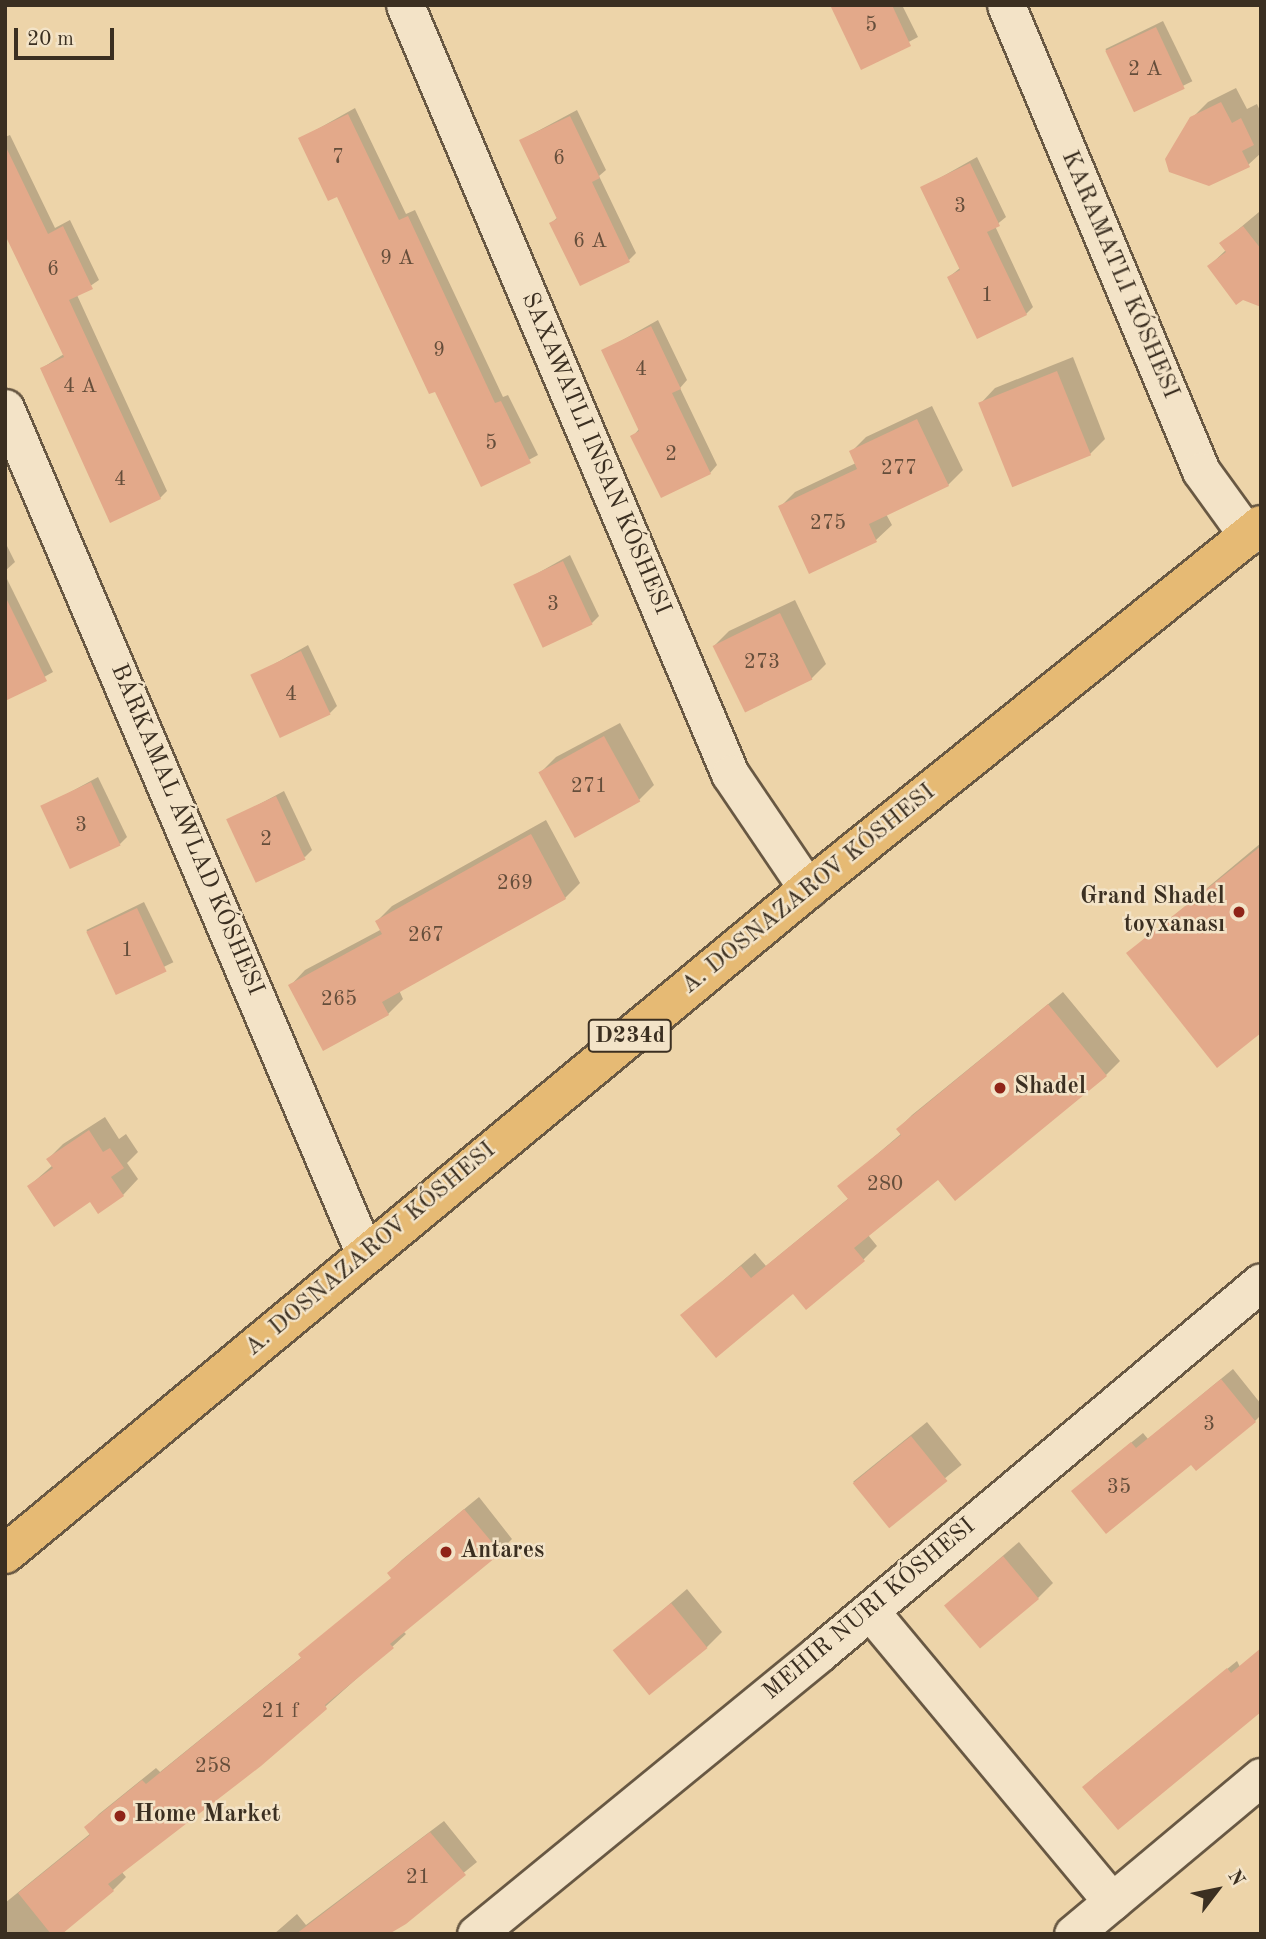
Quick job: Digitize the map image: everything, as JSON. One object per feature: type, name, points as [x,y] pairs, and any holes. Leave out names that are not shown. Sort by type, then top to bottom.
[{"type":"main road","name":"A. DOSNAZAROV KÓSHESI","points":[[5,1554],[808,889],[1254,531]]},
{"type":"street","points":[[405,5],[730,774],[808,889]]},
{"type":"street","points":[[1006,5],[1200,471],[1254,531]]},
{"type":"street","name":"BÁRKAMAL ÁWLAD KÓSHESI","points":[[5,408],[365,1254]]},
{"type":"street","points":[[476,1934],[870,1611],[1261,1282]]},
{"type":"street","points":[[870,1611],[1112,1901]]},
{"type":"street","points":[[1073,1934],[1261,1777]]},
{"type":"building","points":[[830,5],[892,5],[911,46],[861,70]]},
{"type":"building","points":[[1156,27],[1185,89],[1134,112],[1105,51]]},
{"type":"building","points":[[1221,102],[1232,123],[1241,118],[1254,145],[1242,151],[1250,167],[1209,186],[1169,172],[1165,159],[1190,117]]},
{"type":"building","points":[[348,114],[399,220],[408,216],[495,403],[501,401],[531,463],[481,487],[435,392],[429,394],[337,197],[328,201],[298,138]]},
{"type":"building","points":[[570,116],[600,178],[592,182],[630,262],[580,286],[549,223],[557,219],[519,140]]},
{"type":"building","points":[[5,145],[48,234],[63,226],[93,289],[69,300],[161,499],[110,523],[40,368],[64,357],[5,235]]},
{"type":"building","points":[[970,163],[1000,226],[987,232],[1027,315],[977,339],[947,277],[960,270],[920,187]]},
{"type":"building","points":[[1243,226],[1261,249],[1261,307],[1243,300],[1236,305],[1207,266],[1226,252],[1219,243]]},
{"type":"building","points":[[651,326],[681,389],[672,393],[711,474],[661,498],[630,436],[639,431],[601,350]]},
{"type":"building","points":[[1057,371],[1091,455],[1012,487],[978,403]]},
{"type":"building","points":[[917,419],[949,486],[869,524],[877,542],[809,574],[778,506],[857,469],[849,451]]},
{"type":"building","points":[[563,561],[593,624],[543,648],[513,584]]},
{"type":"building","points":[[5,596],[47,681],[5,701]]},
{"type":"building","points":[[780,613],[812,680],[745,712],[713,646]]},
{"type":"building","points":[[301,651],[331,714],[280,738],[250,675]]},
{"type":"building","points":[[604,736],[640,802],[575,838],[538,772]]},
{"type":"building","points":[[91,782],[121,845],[70,869],[40,806]]},
{"type":"building","points":[[276,796],[306,859],[256,883],[226,819]]},
{"type":"building","points":[[531,834],[566,899],[382,1002],[389,1015],[323,1051],[288,985],[382,934],[375,921]]},
{"type":"building","points":[[1261,846],[1261,1033],[1217,1068],[1126,953]]},
{"type":"building","points":[[137,908],[167,971],[116,995],[86,932]]},
{"type":"building","points":[[1048,1004],[1107,1076],[955,1201],[938,1180],[854,1248],[865,1261],[806,1310],[793,1294],[716,1358],[680,1315],[741,1266],[751,1278],[848,1199],[837,1186],[901,1135],[896,1129]]},
{"type":"building","points":[[89,1130],[103,1152],[110,1148],[124,1168],[111,1177],[124,1196],[98,1214],[90,1202],[54,1227],[27,1186],[53,1168],[46,1159]]},
{"type":"building","points":[[1221,1379],[1256,1422],[1196,1471],[1191,1465],[1106,1534],[1071,1491],[1131,1442],[1136,1448]]},
{"type":"building","points":[[911,1436],[948,1481],[889,1528],[853,1483]]},
{"type":"building","points":[[464,1509],[501,1553],[390,1644],[394,1648],[325,1705],[327,1709],[261,1766],[108,1884],[114,1891],[62,1934],[51,1934],[18,1893],[90,1835],[84,1827],[142,1780],[146,1784],[301,1658],[298,1654],[391,1578],[387,1573]]},
{"type":"building","points":[[1003,1556],[1039,1599],[980,1648],[944,1605]]},
{"type":"building","points":[[671,1603],[708,1648],[649,1695],[613,1650]]},
{"type":"building","points":[[1261,1648],[1261,1712],[1118,1830],[1082,1787],[1227,1668],[1231,1673]]},
{"type":"building","points":[[430,1832],[466,1875],[406,1924],[389,1934],[296,1934]]},
{"type":"place","name":"Grand Shadel toyxanası","points":[[1239,912]]},
{"type":"place","name":"Shadel","points":[[1000,1088]]},
{"type":"place","name":"Antares","points":[[446,1552]]},
{"type":"place","name":"Home Market","points":[[120,1816]]}]
